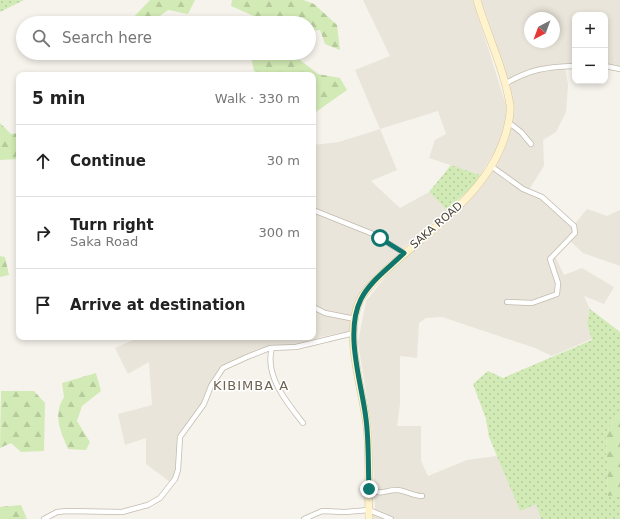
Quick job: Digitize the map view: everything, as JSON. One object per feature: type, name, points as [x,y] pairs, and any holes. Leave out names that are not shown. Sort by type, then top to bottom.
[{"type":"main road","name":"SAKA ROAD","points":[[369,519],[367,431],[355,350],[354,333],[355,319],[361,299],[368,288],[404,253],[473,193],[502,147],[508,122],[510,105],[505,84],[477,0]]},
{"type":"street","points":[[505,84],[523,73],[549,67],[572,66]]},
{"type":"street","points":[[608,67],[620,69]]},
{"type":"street","points":[[508,122],[521,132],[530,144]]},
{"type":"street","points":[[491,166],[523,189],[542,197],[574,226],[575,233],[550,258],[558,283],[557,294],[532,303],[507,302]]},
{"type":"street","points":[[316,211],[373,234],[404,253]]},
{"type":"street","points":[[316,308],[325,313],[355,319]]},
{"type":"street","points":[[44,519],[58,512],[75,510],[122,512],[148,505],[160,498],[169,489],[178,470],[180,437],[204,404],[211,386],[223,368],[272,348],[296,347],[354,333]]},
{"type":"street","points":[[272,348],[269,358],[275,378],[283,396],[303,423]]},
{"type":"street","points":[[369,489],[379,494],[396,490],[413,496],[422,496]]},
{"type":"street","points":[[304,519],[322,511],[345,512],[369,510],[391,519]]},
{"type":"shaded area","points":[[363,0],[473,0],[508,112],[497,148],[480,175],[429,158],[435,140],[446,134],[438,111],[380,129],[355,70],[390,56]]},
{"type":"shaded area","points":[[481,0],[620,0],[620,68],[608,66],[608,12],[572,12],[572,64],[565,67],[568,85],[566,112],[556,132],[543,140],[544,166],[528,191],[542,197],[574,225],[587,209],[607,216],[620,210],[620,266],[583,253],[569,240],[554,254],[564,275],[582,268],[614,287],[604,304],[584,296],[590,309],[587,323],[592,339],[552,356],[535,348],[442,317],[426,318],[419,323],[417,358],[400,356],[400,404],[397,426],[421,426],[421,461],[428,476],[467,460],[497,456],[520,511],[536,503],[541,519],[373,519],[373,509],[375,510],[372,430],[358,342],[366,301],[388,274],[470,200],[483,185],[503,152],[514,112],[510,86],[521,75],[508,80]]},
{"type":"shaded area","points":[[380,129],[397,170],[371,181],[400,208],[429,192],[447,210],[404,248],[359,295],[351,331],[316,338],[316,145],[339,142]]},
{"type":"shaded area","points":[[133,340],[311,340],[296,345],[269,347],[222,367],[203,404],[177,436],[178,461],[175,475],[170,482],[146,464],[146,438],[125,445],[118,414],[152,405],[149,362],[128,374],[115,348]]},
{"type":"green space","points":[[0,0],[24,0],[0,12]]},
{"type":"green space","points":[[150,0],[195,0],[188,14],[168,10],[160,16],[135,16]]},
{"type":"green space","points":[[232,0],[303,0],[314,4],[337,25],[340,50],[325,44],[320,30],[316,30],[316,16],[254,16],[231,6]]},
{"type":"green space","points":[[252,60],[300,60],[315,72],[256,72],[254,71]]},
{"type":"green space","points":[[316,72],[340,78],[347,90],[316,112]]},
{"type":"green space","points":[[0,123],[11,134],[16,133],[16,159],[0,160]]},
{"type":"green space","points":[[451,165],[480,175],[471,188],[447,210],[429,192]]},
{"type":"green space","points":[[0,256],[5,257],[9,275],[0,277]]},
{"type":"green space","points":[[590,309],[620,332],[620,414],[616,416],[606,433],[608,495],[620,494],[620,519],[541,519],[536,504],[520,511],[489,437],[486,419],[473,384],[488,371],[503,378],[592,340],[587,323]]},
{"type":"green space","points":[[96,373],[101,391],[82,406],[77,421],[90,442],[86,450],[68,449],[60,430],[58,417],[60,404],[64,397],[62,383]]},
{"type":"green space","points":[[1,391],[34,391],[45,403],[44,451],[21,452],[11,443],[0,448]]},
{"type":"green space","points":[[620,414],[620,494],[608,496],[606,433],[616,416]]},
{"type":"green space","points":[[21,505],[27,519],[0,519],[0,507]]},
{"type":"district","name":"KIBIMBA A","points":[[251,385]]},
{"type":"route","points":[[369,489],[368,438],[354,343],[355,319],[358,306],[368,288],[404,253],[380,238]]}]
